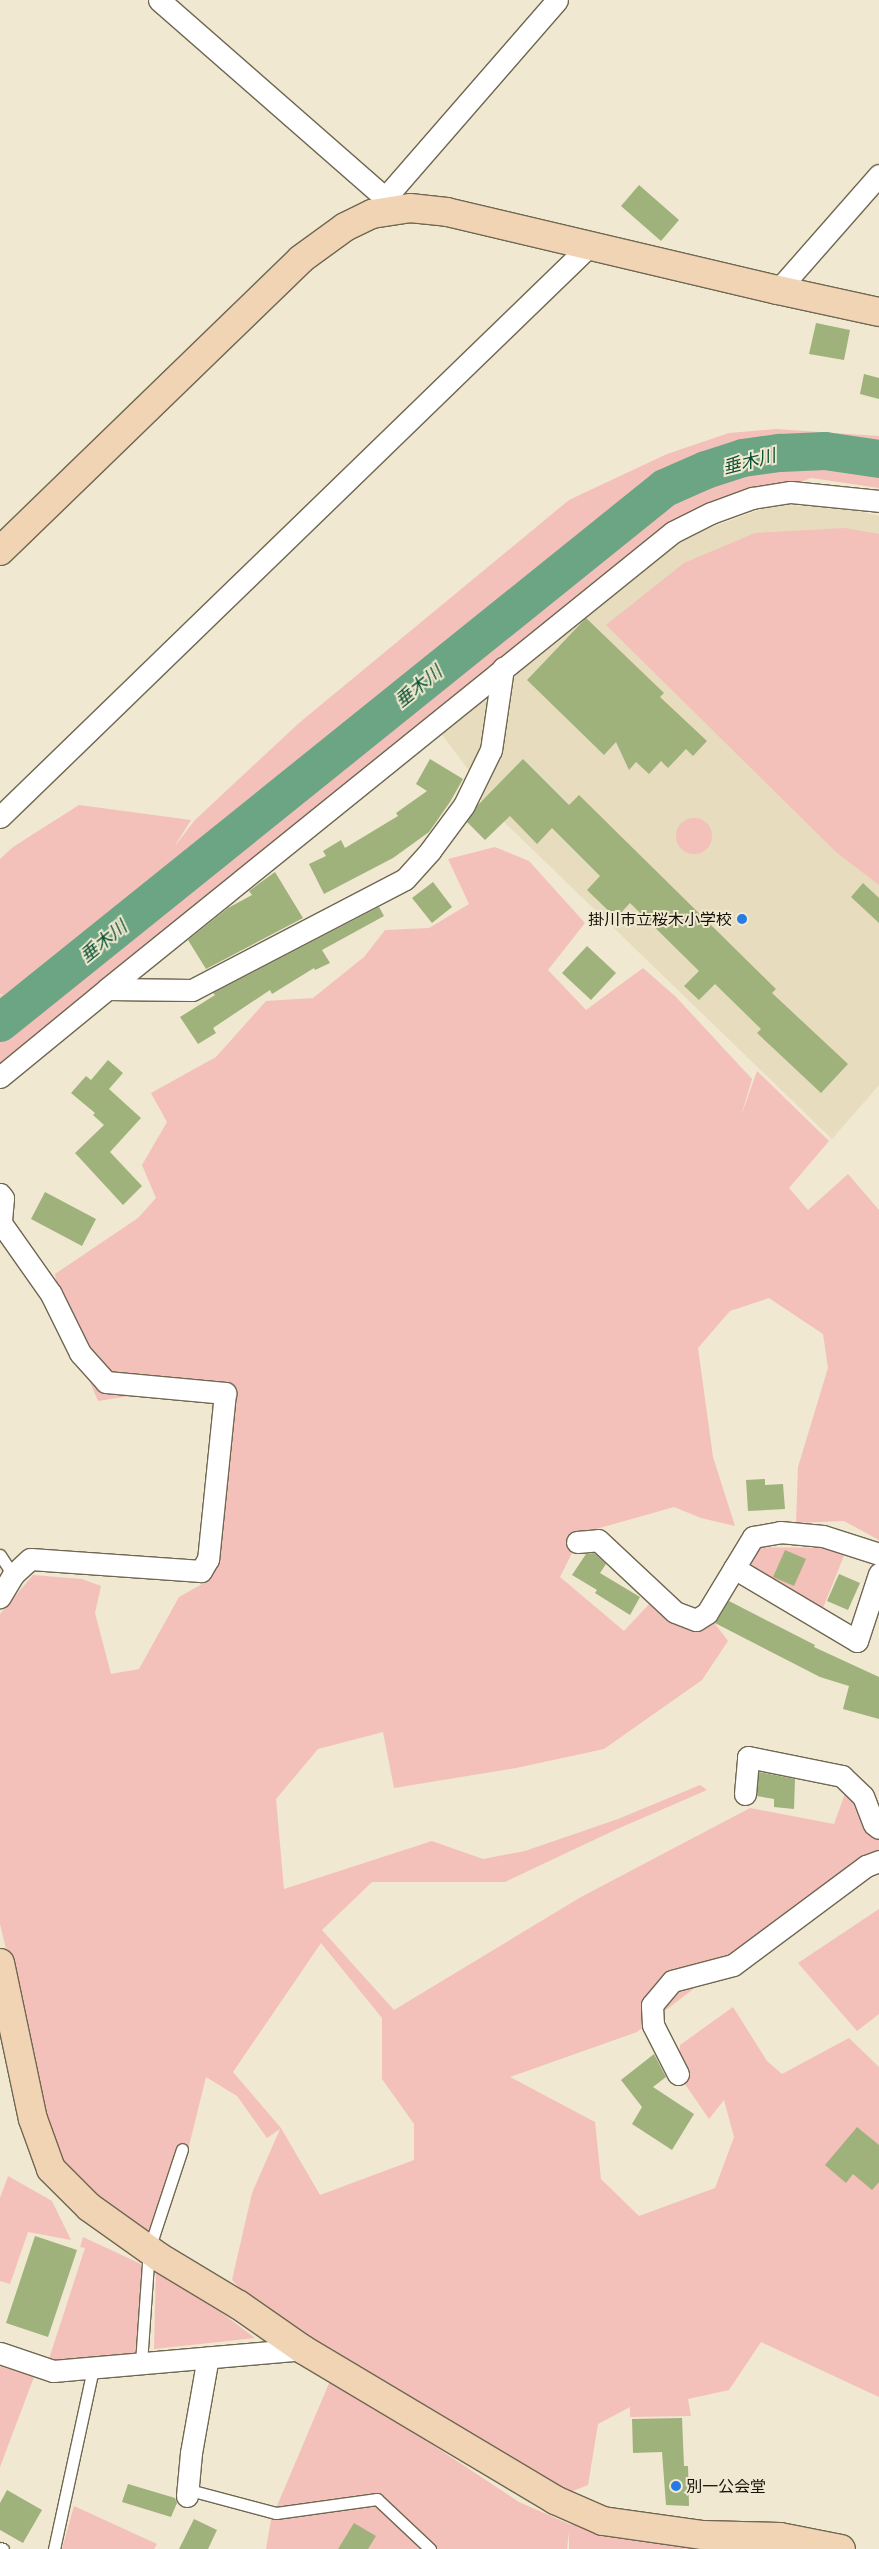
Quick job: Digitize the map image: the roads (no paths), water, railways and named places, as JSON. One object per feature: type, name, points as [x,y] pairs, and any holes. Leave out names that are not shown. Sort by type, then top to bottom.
[{"type":"street","points":[[158,0],[392,204],[447,212],[879,312]]},
{"type":"street","points":[[0,551],[301,259],[344,227],[392,204],[557,0]]},
{"type":"street","points":[[778,290],[879,175]]},
{"type":"street","points":[[0,817],[590,245]]},
{"type":"street","points":[[0,1077],[672,532],[711,513],[752,498],[791,492],[879,501]]},
{"type":"street","points":[[107,989],[192,990],[405,879],[430,851],[464,805],[491,750],[503,668]]},
{"type":"street","points":[[0,1194],[2,1198],[1,1223],[51,1294],[80,1353],[106,1382],[225,1393],[208,1559],[201,1571],[30,1559],[13,1575],[0,1597]]},
{"type":"street","points":[[577,1542],[598,1540],[675,1612],[696,1620],[707,1613],[753,1537],[780,1532],[823,1536],[879,1554]]},
{"type":"street","points":[[734,1568],[857,1641],[879,1574]]},
{"type":"street","points":[[745,1794],[748,1757],[842,1776],[863,1796],[874,1824],[879,1828]]},
{"type":"street","points":[[678,2074],[653,2025],[652,2005],[672,1982],[733,1965],[866,1866],[879,1861]]},
{"type":"street","points":[[0,1963],[33,2119],[51,2169],[89,2207],[149,2249],[240,2305],[302,2349],[555,2500],[603,2522],[703,2536],[780,2537],[788,2544],[841,2549]]},
{"type":"street","points":[[0,2354],[53,2371],[302,2349]]},
{"type":"street","points":[[192,2494],[191,2453],[208,2357]]},
{"type":"lane","points":[[0,1555],[13,1575]]},
{"type":"lane","points":[[141,2363],[149,2249],[182,2149]]},
{"type":"lane","points":[[54,2549],[93,2368]]},
{"type":"lane","points":[[192,2494],[276,2513],[377,2499],[430,2549]]},
{"type":"waterway","name":"垂木川","points":[[0,1023],[665,488],[706,470],[743,458],[780,453],[825,451],[879,459]]},
{"type":"place","name":"掛川市立桜木小学校","points":[[742,919]]},
{"type":"place","name":"別一公会堂","points":[[676,2486]]}]
